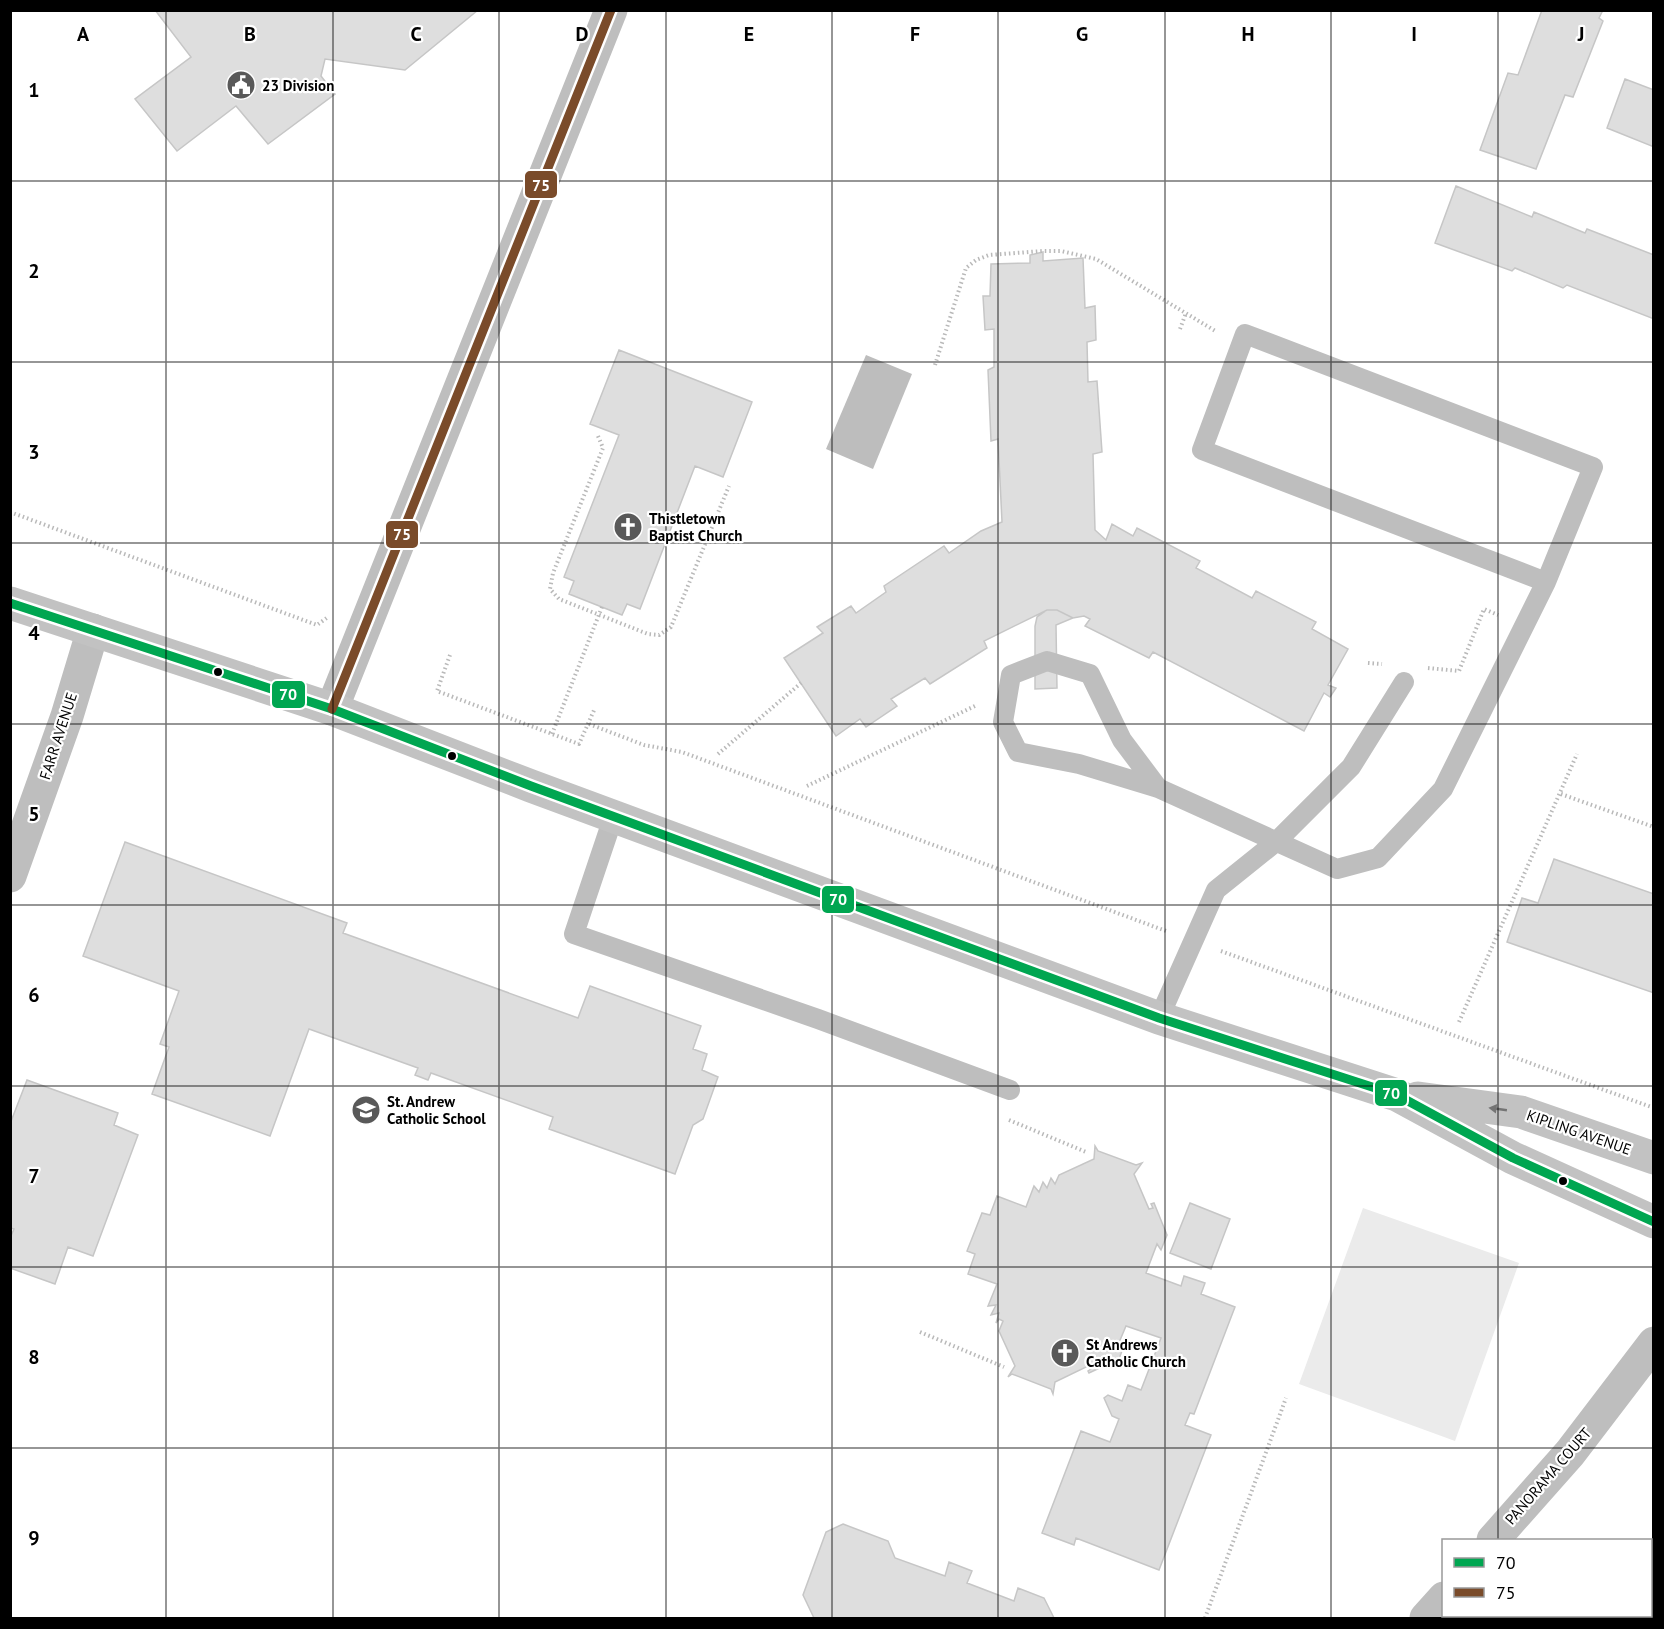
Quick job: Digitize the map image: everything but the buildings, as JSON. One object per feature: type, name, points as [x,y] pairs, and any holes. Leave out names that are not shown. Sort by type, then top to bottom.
[{"type":"main road","name":"KIPLING AVENUE","points":[[10,603],[332,709],[1159,1018],[1397,1095],[1521,1112],[1653,1158]]},
{"type":"main road","name":"KIPLING AVENUE","points":[[1397,1095],[1513,1158],[1653,1222]]},
{"type":"street","points":[[332,709],[611,10]]},
{"type":"street","name":"FARR AVENUE","points":[[10,876],[67,716],[93,630]]},
{"type":"street","name":"PANORAMA COURT","points":[[1494,1539],[1603,1412],[1653,1343]]},
{"type":"street","name":"PANORAMA COURT","points":[[1603,1412],[1637,1380],[1653,1360]]},
{"type":"street","points":[[1425,1618],[1442,1599]]},
{"type":"lane","points":[[1158,788],[1122,740],[1090,674],[1047,661],[1011,675],[1003,722],[1018,752],[1079,764],[1158,788],[1338,869],[1378,858],[1443,789],[1546,582],[1593,466],[1245,334],[1202,450],[1546,582]]},
{"type":"lane","points":[[1159,1018],[1216,890],[1277,841],[1351,767],[1404,682]]},
{"type":"lane","points":[[614,815],[574,934],[818,1018],[1010,1090]]},
{"type":"path","points":[[935,365],[966,268],[976,260],[989,255],[1061,251],[1096,259],[1216,331],[1245,334]]},
{"type":"path","points":[[1180,329],[1186,313]]},
{"type":"path","points":[[598,436],[603,448],[553,573],[550,589],[559,599],[598,616],[648,634],[659,634],[671,627],[729,486]]},
{"type":"path","points":[[10,512],[317,625],[333,613]]},
{"type":"path","points":[[552,734],[602,607]]},
{"type":"path","points":[[1425,668],[1459,671],[1484,609],[1525,626]]},
{"type":"path","points":[[450,655],[437,691],[579,744],[596,708]]},
{"type":"path","points":[[1368,663],[1391,665]]},
{"type":"path","points":[[718,754],[801,683]]},
{"type":"path","points":[[807,786],[1009,690]]},
{"type":"path","points":[[589,724],[644,745],[682,752],[1653,1108]]},
{"type":"path","points":[[1459,1022],[1577,754]]},
{"type":"path","points":[[1561,794],[1653,827]]},
{"type":"path","points":[[1000,1117],[1086,1152]]},
{"type":"path","points":[[920,1332],[1004,1367]]},
{"type":"path","points":[[1205,1618],[1286,1398]]},
{"type":"shaded area","points":[[866,355],[912,374],[873,469],[826,449]]},
{"type":"shaded area","points":[[1363,1208],[1519,1263],[1455,1441],[1299,1384]]},
{"type":"transit line","name":"75","points":[[332,709],[611,10]]},
{"type":"transit line","name":"70","points":[[10,603],[332,709],[531,786],[1159,1018],[1397,1095],[1513,1158],[1654,1222]]},
{"type":"place","name":"23 Division","points":[[241,85]]},
{"type":"place","name":"Thistletown Baptist Church","points":[[628,527]]},
{"type":"place","name":"St. Andrew Catholic School","points":[[366,1110]]},
{"type":"place","name":"St Andrews Catholic Church","points":[[1065,1353]]}]
